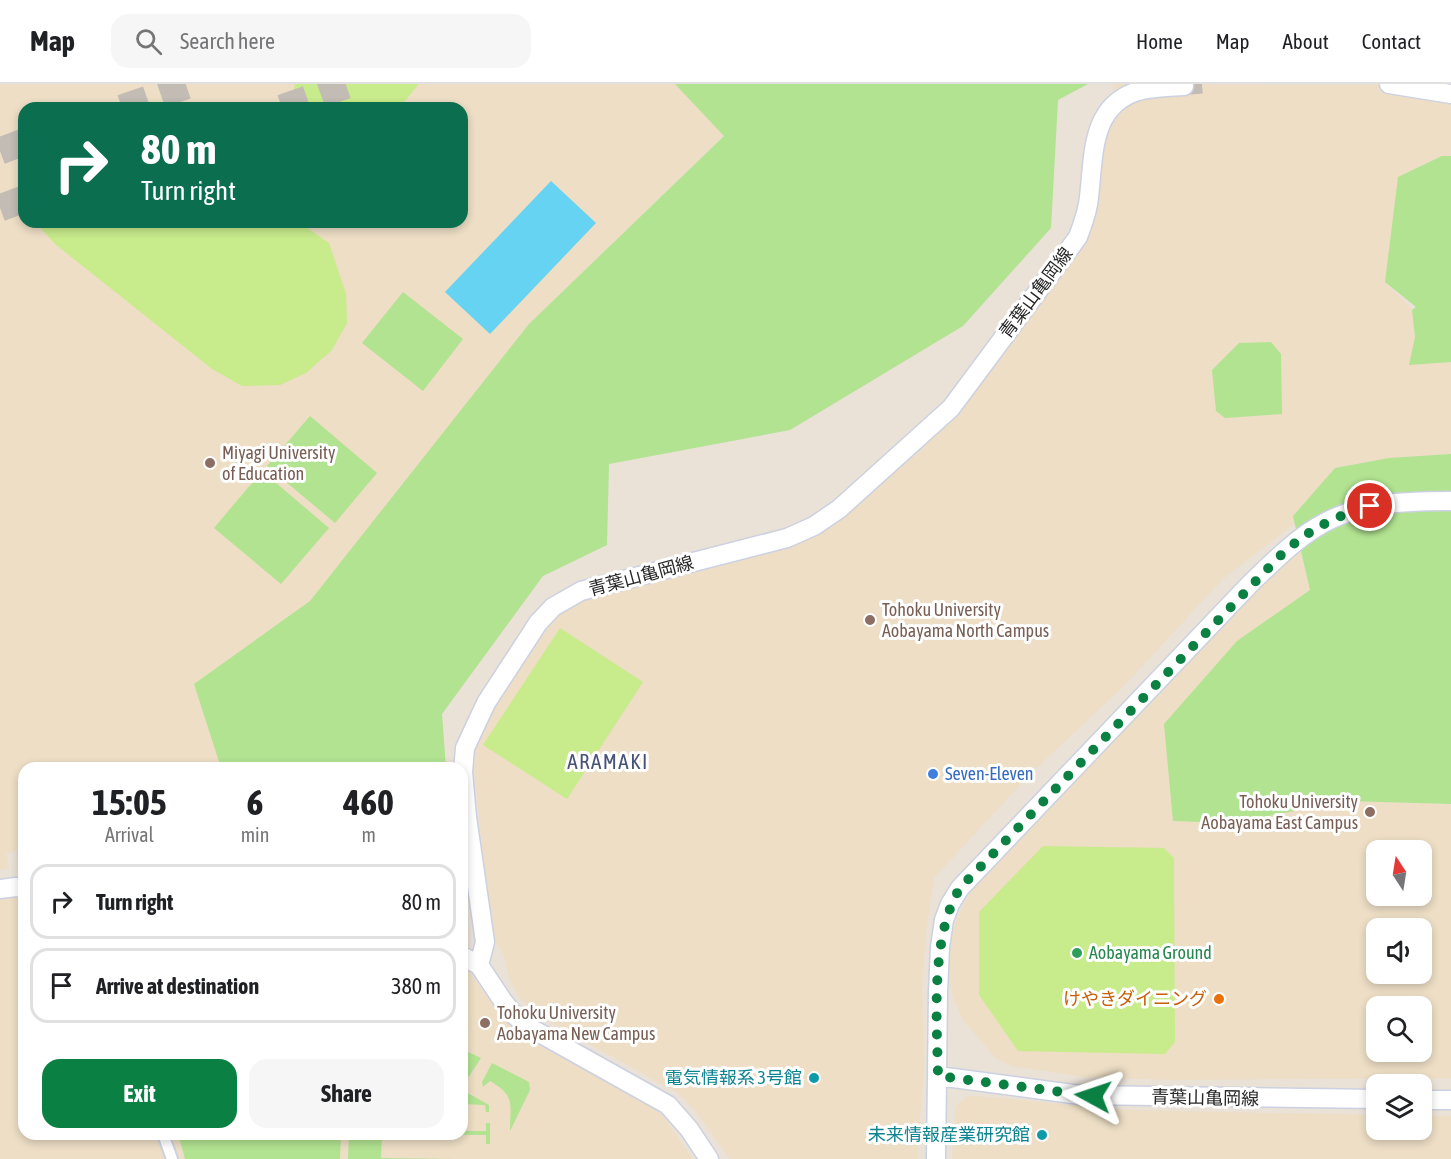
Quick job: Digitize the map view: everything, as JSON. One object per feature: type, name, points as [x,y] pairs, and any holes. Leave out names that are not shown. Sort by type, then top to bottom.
[{"type":"street","points":[[1389,84],[1451,94]]},
{"type":"street","name":"青葉山亀岡線","points":[[464,762],[465,748],[486,703],[538,623],[553,607],[582,591],[787,538],[814,526],[838,509],[951,408],[1078,237],[1086,217],[1097,134],[1104,116],[1118,102],[1137,91],[1184,86]]},
{"type":"street","points":[[936,1159],[940,946],[944,921],[950,904],[960,888],[1292,544],[1342,514],[1370,506],[1408,501],[1451,501]]},
{"type":"street","name":"青葉山亀岡線","points":[[468,824],[485,942],[479,965]]},
{"type":"street","points":[[0,889],[18,887]]},
{"type":"street","points":[[468,959],[479,965],[513,1014],[527,1026],[668,1105],[709,1159]]},
{"type":"street","name":"青葉山亀岡線","points":[[938,1076],[1080,1095],[1366,1099]]},
{"type":"street","points":[[1432,1100],[1451,1100]]},
{"type":"street","points":[[165,1140],[172,1159]]},
{"type":"shaded area","name":"Miyagi University of Education","points":[[0,84],[675,84],[724,135],[529,324],[310,602],[194,684],[219,762],[18,762],[18,849],[6,854],[9,868],[0,870]]},
{"type":"shaded area","name":"Tohoku University Aobayama North Campus","points":[[1112,84],[1451,85],[1451,156],[1442,156],[1385,282],[1413,310],[1426,304],[1451,256],[1451,454],[1389,458],[1335,468],[1293,516],[1295,523],[1223,579],[1122,688],[1031,773],[934,878],[926,932],[922,985],[924,1066],[917,1159],[730,1159],[695,1110],[678,1093],[537,1015],[516,993],[509,977],[504,955],[491,935],[473,743],[482,725],[549,626],[561,613],[584,600],[793,544],[845,515],[920,451],[964,407],[1054,286],[1088,236],[1097,214],[1104,133],[1120,113]]},
{"type":"shaded area","name":"Tohoku University Aobayama East Campus","points":[[1300,547],[1310,590],[1237,641],[1232,823],[1347,801],[1451,804],[1451,1078],[1432,1078],[1432,1074],[1366,1074],[1366,1079],[1171,1080],[1084,1077],[1011,1066],[996,1058],[963,1020],[954,1000],[948,978],[949,947],[956,921],[973,887]]},
{"type":"shaded area","name":"Tohoku University Aobayama New Campus","points":[[0,894],[18,895],[18,1140],[468,1140],[468,970],[501,1016],[516,1030],[536,1044],[647,1103],[663,1116],[693,1159],[0,1159]]},
{"type":"shaded area","points":[[966,1097],[1128,1110],[1366,1115],[1366,1140],[1432,1140],[1432,1116],[1451,1116],[1451,1159],[952,1159],[956,1106]]},
{"type":"green space","points":[[295,84],[419,84],[404,102],[290,102]]},
{"type":"green space","points":[[675,84],[1088,84],[1058,100],[1051,228],[963,326],[790,430],[609,464],[607,545],[543,576],[442,714],[446,762],[219,762],[194,684],[310,601],[529,324],[724,136]]},
{"type":"green space","points":[[1442,156],[1451,156],[1451,362],[1409,365],[1415,337],[1412,310],[1416,307],[1385,282],[1398,177]]},
{"type":"green space","points":[[40,228],[308,228],[329,243],[346,294],[347,323],[332,350],[306,373],[280,385],[242,386],[212,369],[55,244]]},
{"type":"green space","points":[[403,292],[463,339],[423,391],[362,343]]},
{"type":"green space","points":[[1271,342],[1281,354],[1282,414],[1225,418],[1216,411],[1212,370],[1239,343]]},
{"type":"green space","points":[[310,416],[377,473],[335,523],[267,466]]},
{"type":"green space","points":[[1451,454],[1451,804],[1347,801],[1232,823],[1173,821],[1164,724],[1237,641],[1310,590],[1293,516],[1335,468],[1389,458]]},
{"type":"green space","points":[[262,471],[329,528],[281,584],[214,528]]},
{"type":"green space","points":[[560,628],[643,682],[567,799],[483,745]]},
{"type":"green space","name":"Aobayama Ground","points":[[1043,846],[1164,848],[1174,858],[1175,1042],[1165,1054],[1018,1051],[979,995],[979,912]]},
{"type":"green space","points":[[468,1052],[481,1058],[468,1078],[468,1071]]},
{"type":"green space","points":[[492,1063],[529,1082],[530,1090],[510,1131],[511,1107],[508,1096],[490,1081],[483,1087],[482,1082]]},
{"type":"green space","points":[[468,1093],[489,1105],[489,1112],[486,1112],[485,1105],[468,1104]]},
{"type":"green space","points":[[486,1123],[490,1123],[490,1144],[486,1144],[486,1135],[468,1135],[468,1131],[486,1131]]},
{"type":"green space","points":[[180,1140],[341,1140],[340,1159],[185,1159]]},
{"type":"green space","points":[[349,1140],[382,1140],[381,1158],[455,1159],[348,1159]]},
{"type":"water","points":[[551,181],[596,223],[490,334],[445,292]]},
{"type":"tunnel","points":[[139,102],[191,84]]},
{"type":"tunnel","points":[[299,102],[350,84]]},
{"type":"tunnel","points":[[1184,86],[1207,84]]},
{"type":"tunnel","points":[[0,151],[18,144]]},
{"type":"tunnel","points":[[0,208],[18,201]]},
{"type":"place","name":"Miyagi University of Education","points":[[210,463]]},
{"type":"place","name":"Tohoku University Aobayama North Campus","points":[[870,620]]},
{"type":"place","name":"Seven-Eleven","points":[[933,774]]},
{"type":"place","name":"Tohoku University Aobayama East Campus","points":[[1370,812]]},
{"type":"place","name":"Aobayama Ground","points":[[1077,953]]},
{"type":"place","name":"けやきダイニング","points":[[1219,999]]},
{"type":"place","name":"Tohoku University Aobayama New Campus","points":[[485,1023]]},
{"type":"place","name":"電気情報系 3号館","points":[[814,1078]]},
{"type":"place","name":"未来情報産業研究館","points":[[1042,1135]]},
{"type":"district","name":"ARAMAKI","points":[[608,762]]},
{"type":"route","points":[[1093,1096],[938,1076],[940,946],[944,921],[950,904],[960,888],[1292,544],[1342,514],[1370,506]]}]
